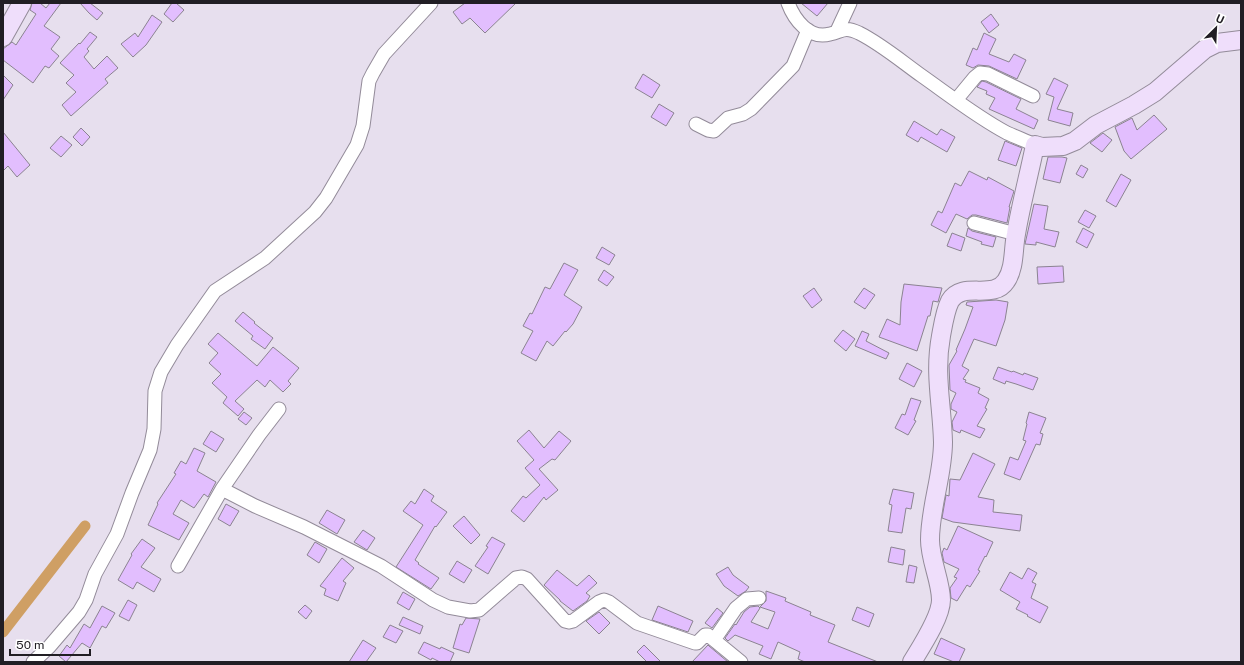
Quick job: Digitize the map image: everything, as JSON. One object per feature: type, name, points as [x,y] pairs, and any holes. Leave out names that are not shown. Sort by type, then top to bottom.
[{"type":"street","points":[[3,37],[22,3]]},
{"type":"street","points":[[32,662],[49,647],[79,612],[86,600],[95,574],[117,534],[150,450],[154,429],[155,391],[158,378],[177,345],[215,291],[265,258],[315,212],[326,198],[357,145],[373,73],[384,54],[432,3]]},
{"type":"street","points":[[788,3],[797,21],[808,30],[825,35],[846,29],[861,34],[956,100],[1007,133],[1042,147],[1063,146],[1075,141],[1096,125],[1134,105],[1154,92],[1213,44],[1222,41],[1241,40]]},
{"type":"street","points":[[837,31],[850,3]]},
{"type":"street","points":[[696,124],[708,130],[714,131],[728,118],[743,114],[751,109],[793,66],[808,30]]},
{"type":"street","points":[[956,100],[980,73],[988,74],[1033,96]]},
{"type":"street","points":[[912,662],[935,620],[941,601],[930,541],[932,514],[942,449],[937,360],[944,322],[949,304],[957,294],[966,291],[992,290],[1002,286],[1005,283],[1011,268],[1016,234],[1035,145]]},
{"type":"street","points":[[974,224],[1016,234]]},
{"type":"street","points":[[178,566],[222,489],[259,435],[279,409]]},
{"type":"street","points":[[222,489],[364,557],[448,607],[470,611],[479,610],[516,578],[522,577],[527,580],[565,621],[573,621],[604,600],[609,602],[637,623],[647,625],[695,643],[705,635],[708,635],[728,653],[741,662]]},
{"type":"street","points":[[714,640],[736,608],[747,599],[759,598]]},
{"type":"building","points":[[32,3],[40,3],[46,8],[50,3],[61,3],[44,26],[60,37],[51,49],[59,56],[49,68],[45,66],[33,83],[3,60],[3,49],[12,42],[16,45],[36,14],[30,10]]},
{"type":"building","points":[[80,3],[90,3],[103,13],[97,20]]},
{"type":"building","points":[[172,3],[176,3],[184,10],[173,22],[164,14]]},
{"type":"building","points":[[465,3],[516,3],[485,33],[470,18],[462,24],[453,12]]},
{"type":"building","points":[[801,3],[828,3],[817,16]]},
{"type":"building","points":[[991,14],[999,25],[989,33],[981,22]]},
{"type":"building","points":[[152,15],[162,22],[146,45],[133,57],[121,44],[135,33],[138,37]]},
{"type":"building","points":[[90,32],[97,37],[87,49],[89,51],[84,57],[94,69],[107,56],[118,68],[105,79],[108,83],[71,116],[62,105],[76,92],[66,83],[74,75],[60,63]]},
{"type":"building","points":[[984,33],[996,39],[989,54],[1009,62],[1014,54],[1026,60],[1017,79],[989,66],[978,65],[973,68],[966,65],[973,48],[977,50]]},
{"type":"building","points":[[643,74],[660,85],[652,98],[635,88]]},
{"type":"building","points":[[3,75],[13,85],[3,100]]},
{"type":"building","points":[[1054,78],[1068,85],[1057,109],[1073,113],[1070,126],[1048,120],[1054,97],[1046,94]]},
{"type":"building","points":[[982,81],[1021,99],[1016,109],[1038,120],[1034,129],[989,109],[995,98],[986,94],[987,91],[977,87]]},
{"type":"building","points":[[659,104],[674,113],[666,126],[651,117]]},
{"type":"building","points":[[1154,115],[1167,129],[1131,159],[1124,151],[1115,127],[1132,118],[1137,130]]},
{"type":"building","points":[[914,121],[937,135],[941,129],[955,137],[947,152],[921,137],[918,142],[906,135]]},
{"type":"building","points":[[81,128],[90,137],[82,146],[73,137]]},
{"type":"building","points":[[3,132],[30,165],[17,177],[8,166],[3,171]]},
{"type":"building","points":[[1103,133],[1112,140],[1102,152],[1090,143]]},
{"type":"building","points":[[61,136],[72,145],[61,157],[50,148]]},
{"type":"building","points":[[1005,141],[1022,148],[1016,166],[998,160]]},
{"type":"building","points":[[1048,157],[1067,158],[1060,183],[1043,179]]},
{"type":"building","points":[[1081,165],[1088,169],[1083,178],[1076,174]]},
{"type":"building","points":[[969,171],[987,180],[988,177],[1014,191],[1009,207],[1007,223],[976,215],[972,215],[967,219],[956,214],[946,233],[931,225],[938,211],[942,213],[955,183],[961,186]]},
{"type":"building","points":[[1121,174],[1131,180],[1116,207],[1106,201]]},
{"type":"building","points":[[1034,204],[1048,206],[1044,229],[1059,232],[1055,247],[1036,242],[1036,245],[1025,244]]},
{"type":"building","points":[[1085,210],[1096,216],[1089,228],[1078,222]]},
{"type":"building","points":[[968,228],[972,231],[996,237],[993,247],[981,244],[982,242],[966,236]]},
{"type":"building","points":[[1083,228],[1094,234],[1087,248],[1076,242]]},
{"type":"building","points":[[952,233],[965,238],[961,251],[947,246]]},
{"type":"building","points":[[602,247],[615,255],[609,265],[596,258]]},
{"type":"building","points":[[564,263],[578,270],[564,295],[582,307],[573,324],[566,332],[565,331],[553,346],[547,341],[536,361],[521,353],[533,331],[523,326],[530,313],[532,314],[545,287],[550,289]]},
{"type":"building","points":[[1063,266],[1064,282],[1038,284],[1037,267]]},
{"type":"building","points":[[604,270],[614,277],[607,286],[598,280]]},
{"type":"building","points":[[904,284],[942,288],[938,302],[933,301],[930,316],[928,316],[917,351],[879,337],[887,319],[900,325],[901,302]]},
{"type":"building","points":[[814,288],[822,300],[812,308],[803,296]]},
{"type":"building","points":[[864,288],[875,295],[865,309],[854,302]]},
{"type":"building","points":[[996,300],[1008,302],[1005,320],[996,346],[974,339],[962,366],[969,370],[963,379],[966,380],[965,382],[980,388],[978,393],[989,399],[985,408],[987,409],[977,426],[985,429],[980,438],[961,430],[960,433],[953,430],[952,422],[957,412],[951,409],[951,404],[956,393],[950,390],[949,365],[957,351],[956,350],[973,307],[966,305],[967,302]]},
{"type":"building","points":[[243,312],[273,338],[265,349],[251,339],[253,336],[235,321]]},
{"type":"building","points":[[843,330],[855,339],[846,351],[834,341]]},
{"type":"building","points":[[862,331],[869,334],[866,341],[889,353],[886,359],[855,346]]},
{"type":"building","points":[[218,333],[257,366],[273,347],[299,368],[288,381],[291,384],[283,392],[270,380],[265,387],[257,380],[235,401],[244,409],[238,416],[223,403],[227,397],[212,383],[221,374],[209,363],[218,353],[208,344]]},
{"type":"building","points":[[907,363],[922,371],[914,387],[899,379]]},
{"type":"building","points":[[998,367],[1038,378],[1033,390],[1006,381],[1005,384],[993,379]]},
{"type":"building","points":[[911,398],[921,401],[914,420],[916,421],[908,435],[895,428],[902,414],[905,415]]},
{"type":"building","points":[[244,412],[252,418],[246,425],[238,419]]},
{"type":"building","points":[[1029,412],[1046,418],[1040,433],[1043,434],[1040,445],[1036,444],[1020,480],[1004,474],[1010,457],[1018,460],[1026,441],[1023,440]]},
{"type":"building","points":[[529,430],[544,448],[559,431],[571,441],[555,460],[552,459],[539,469],[558,490],[546,500],[544,497],[524,522],[511,511],[523,496],[526,498],[540,485],[525,468],[534,460],[517,441]]},
{"type":"building","points":[[211,431],[224,439],[216,452],[203,444]]},
{"type":"building","points":[[194,448],[205,453],[197,471],[216,482],[208,497],[204,494],[194,508],[181,500],[173,514],[189,523],[179,540],[148,525],[158,504],[157,503],[176,474],[174,473],[181,461],[186,464]]},
{"type":"building","points":[[973,453],[995,464],[978,497],[994,500],[993,512],[1022,515],[1020,531],[953,522],[942,518],[946,495],[949,496],[950,479],[960,480]]},
{"type":"building","points":[[424,489],[434,496],[431,501],[447,512],[436,527],[435,526],[415,560],[419,563],[418,564],[439,578],[431,589],[396,567],[423,525],[403,511],[411,501],[415,504]]},
{"type":"building","points":[[893,489],[914,493],[911,509],[906,508],[902,533],[888,531],[892,505],[889,504]]},
{"type":"building","points":[[226,504],[239,511],[230,526],[218,519]]},
{"type":"building","points":[[327,510],[345,520],[337,534],[319,523]]},
{"type":"building","points":[[464,516],[480,535],[471,544],[453,526]]},
{"type":"building","points":[[958,526],[993,542],[978,570],[980,571],[970,587],[967,585],[957,601],[951,598],[950,588],[957,578],[954,577],[959,569],[944,562],[942,553],[944,548],[947,550]]},
{"type":"building","points":[[363,530],[375,538],[367,550],[354,542]]},
{"type":"building","points":[[492,537],[505,544],[488,574],[475,566],[488,547],[486,546]]},
{"type":"building","points":[[142,539],[155,548],[141,567],[161,579],[154,592],[137,582],[133,589],[118,580],[132,555],[131,554]]},
{"type":"building","points":[[315,542],[327,549],[319,563],[307,555]]},
{"type":"building","points":[[891,547],[905,550],[903,565],[888,562]]},
{"type":"building","points":[[342,558],[354,568],[343,581],[346,583],[338,601],[324,595],[326,589],[320,586]]},
{"type":"building","points":[[457,561],[472,570],[464,583],[449,574]]},
{"type":"building","points":[[909,565],[917,567],[914,583],[906,582]]},
{"type":"building","points":[[728,567],[733,575],[749,587],[738,596],[724,586],[716,574]]},
{"type":"building","points":[[1028,568],[1037,573],[1032,582],[1036,584],[1031,598],[1048,607],[1040,623],[1016,609],[1020,602],[1000,590],[1010,572],[1022,579]]},
{"type":"building","points":[[557,570],[577,586],[589,575],[597,583],[586,593],[590,596],[587,601],[573,611],[560,601],[544,585]]},
{"type":"building","points":[[766,591],[786,598],[785,601],[811,612],[810,615],[835,625],[828,642],[878,662],[805,662],[798,659],[800,652],[778,642],[771,659],[759,654],[763,646],[735,635],[728,641],[725,638],[735,624],[736,625],[744,612],[750,607],[758,606],[760,608],[751,622],[768,629],[775,612],[760,607],[766,601]]},
{"type":"building","points":[[403,592],[415,599],[409,610],[397,603]]},
{"type":"building","points":[[128,600],[137,605],[129,621],[119,616]]},
{"type":"building","points":[[305,605],[312,611],[306,619],[298,612]]},
{"type":"building","points":[[102,606],[115,613],[106,628],[102,626],[90,648],[82,643],[66,662],[59,656],[67,645],[70,648],[84,624],[90,628]]},
{"type":"building","points":[[658,606],[693,621],[688,632],[652,620]]},
{"type":"building","points":[[857,607],[874,614],[869,627],[852,620]]},
{"type":"building","points":[[717,608],[723,613],[712,628],[705,623]]},
{"type":"building","points":[[599,612],[610,623],[599,634],[586,621]]},
{"type":"building","points":[[403,617],[423,626],[420,634],[399,625]]},
{"type":"building","points":[[466,618],[480,619],[469,653],[453,648],[460,624],[462,625]]},
{"type":"building","points":[[390,625],[403,631],[396,643],[383,637]]},
{"type":"building","points":[[941,638],[965,649],[959,662],[954,662],[934,654]]},
{"type":"building","points":[[363,640],[376,648],[366,662],[349,662]]},
{"type":"building","points":[[424,642],[454,653],[450,662],[440,662],[432,658],[431,660],[418,653]]},
{"type":"building","points":[[644,645],[661,662],[647,662],[637,652]]},
{"type":"building","points":[[708,645],[709,646],[728,662],[692,662]]},
{"type":"waterway","points":[[3,632],[85,526]]}]
